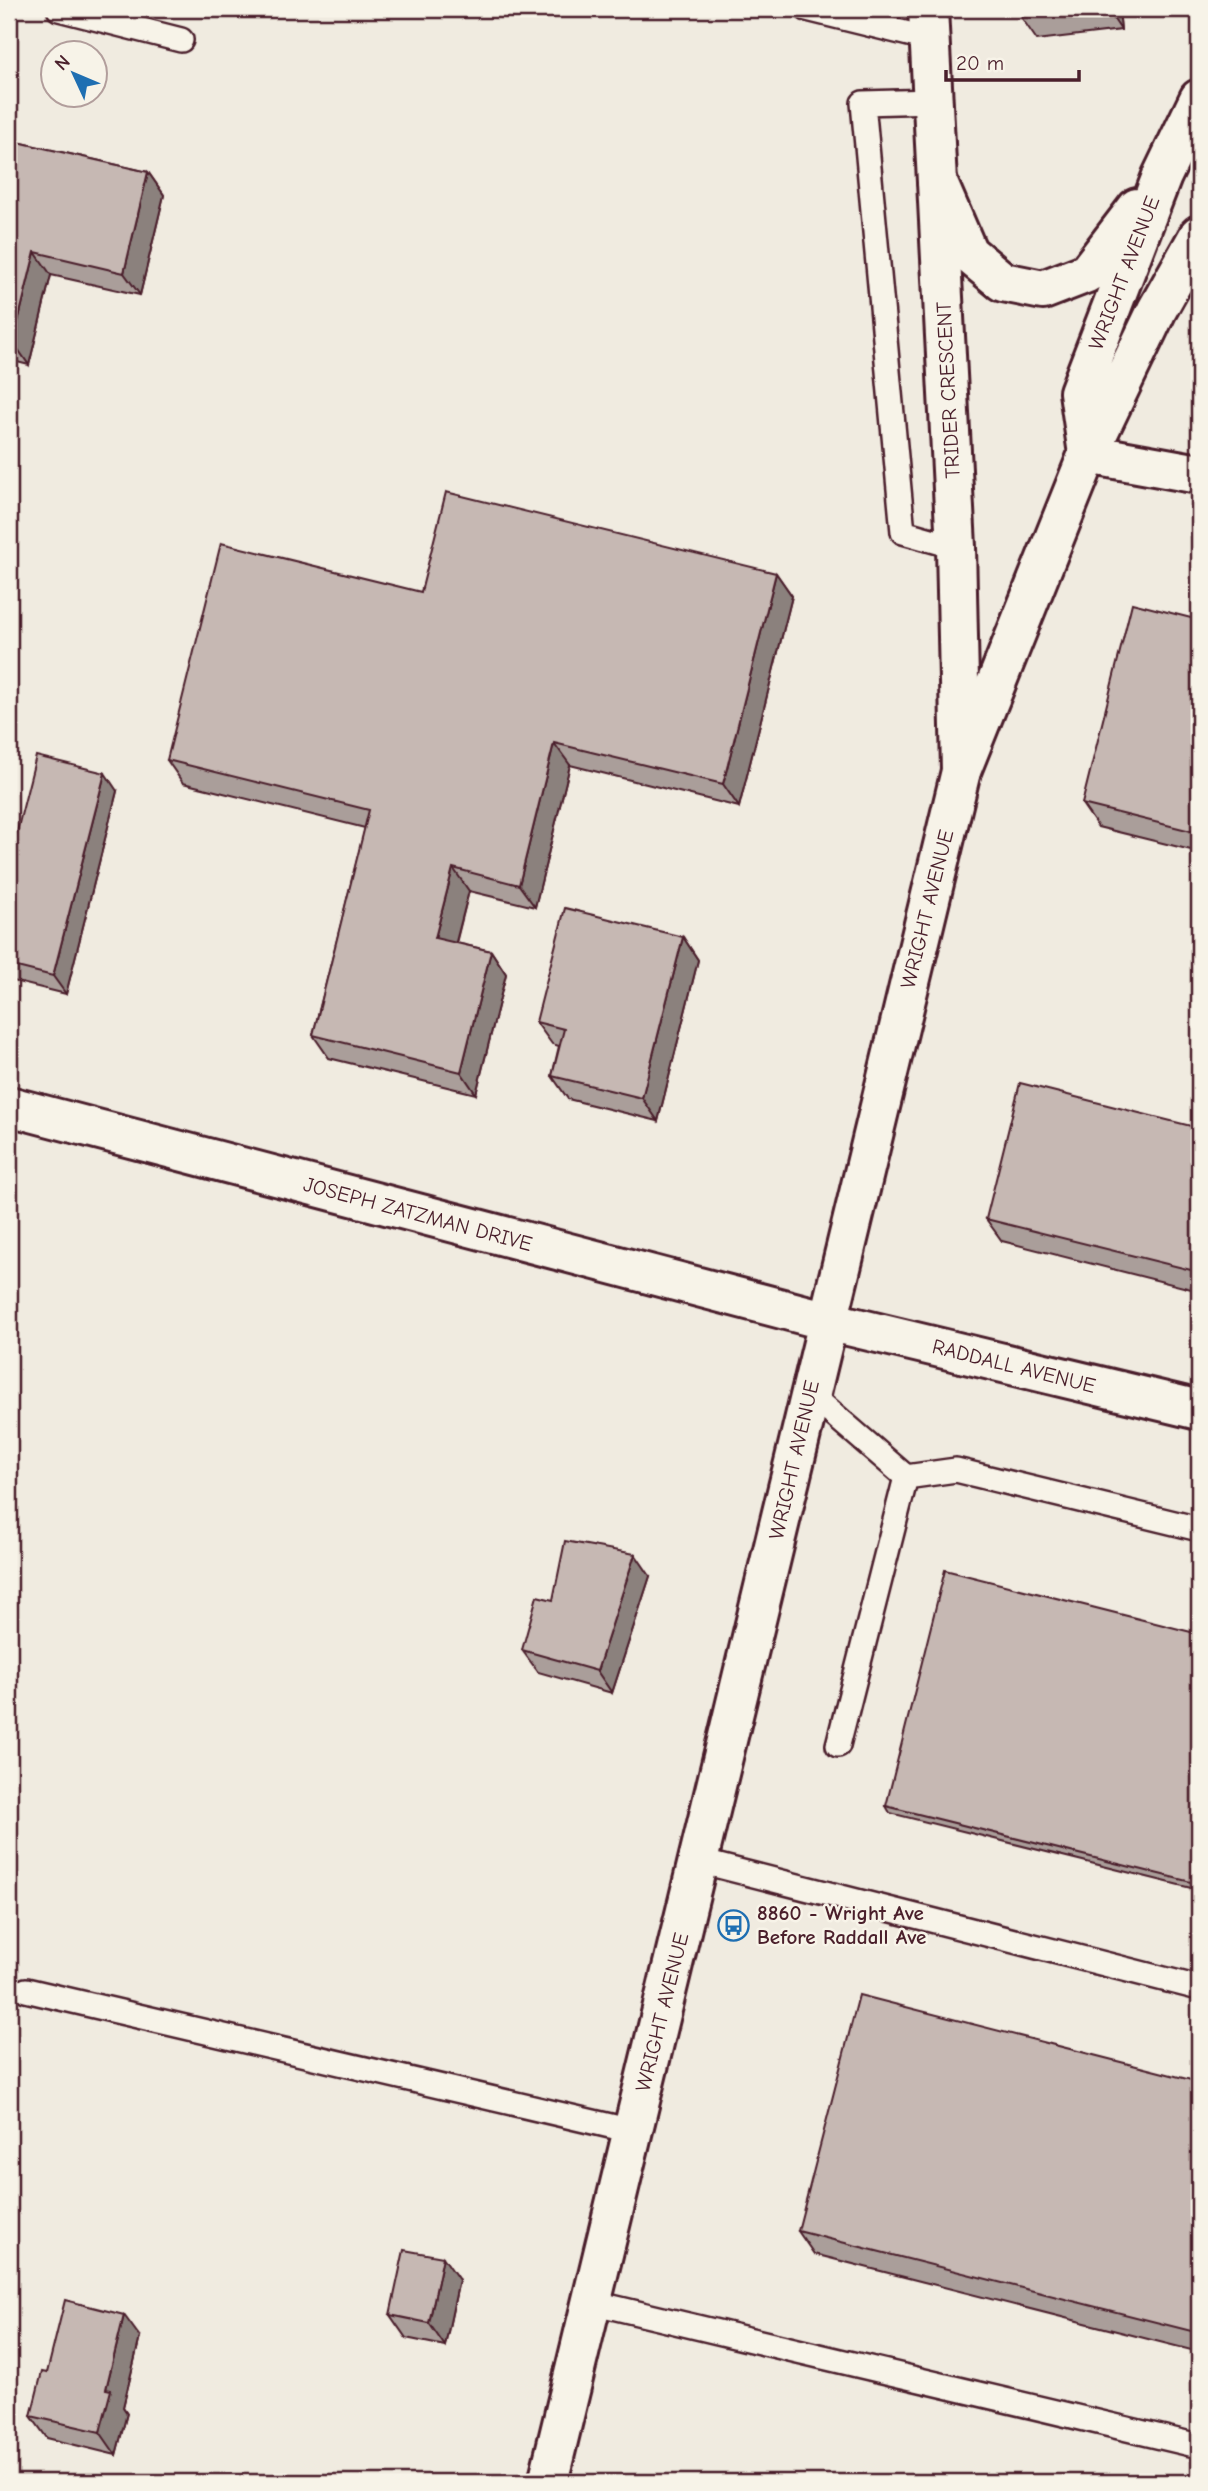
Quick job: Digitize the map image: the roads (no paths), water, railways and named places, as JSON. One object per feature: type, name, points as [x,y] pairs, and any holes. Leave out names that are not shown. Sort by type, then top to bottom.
[{"type":"main road","name":"TRIDER CRESCENT","points":[[928,24],[956,547],[961,771]]},
{"type":"main road","name":"WRIGHT AVENUE","points":[[1088,454],[1079,391],[1162,176],[1199,99]]},
{"type":"main road","points":[[937,181],[968,253],[1003,282],[1043,290],[1087,273],[1162,176]]},
{"type":"main road","name":"WRIGHT AVENUE","points":[[548,2482],[961,771],[1088,454],[1157,310],[1199,235]]},
{"type":"main road","points":[[1088,454],[1199,474]]},
{"type":"main road","name":"JOSEPH ZATZMAN DRIVE","points":[[9,1106],[828,1321]]},
{"type":"main road","name":"RADDALL AVENUE","points":[[828,1321],[1199,1410]]},
{"type":"lane","points":[[59,9],[181,40]]},
{"type":"lane","points":[[807,9],[928,24]]},
{"type":"lane","points":[[933,101],[863,103],[903,533],[956,547]]},
{"type":"lane","points":[[810,1394],[906,1477],[956,1470],[1199,1529]]},
{"type":"lane","points":[[838,1745],[906,1477]]},
{"type":"lane","points":[[699,1861],[1199,1987]]},
{"type":"lane","points":[[26,1990],[632,2131]]},
{"type":"lane","points":[[591,2302],[1199,2446]]},
{"type":"place","name":"8860 - Wright Ave Before Raddall Ave","points":[[734,1925]]}]
